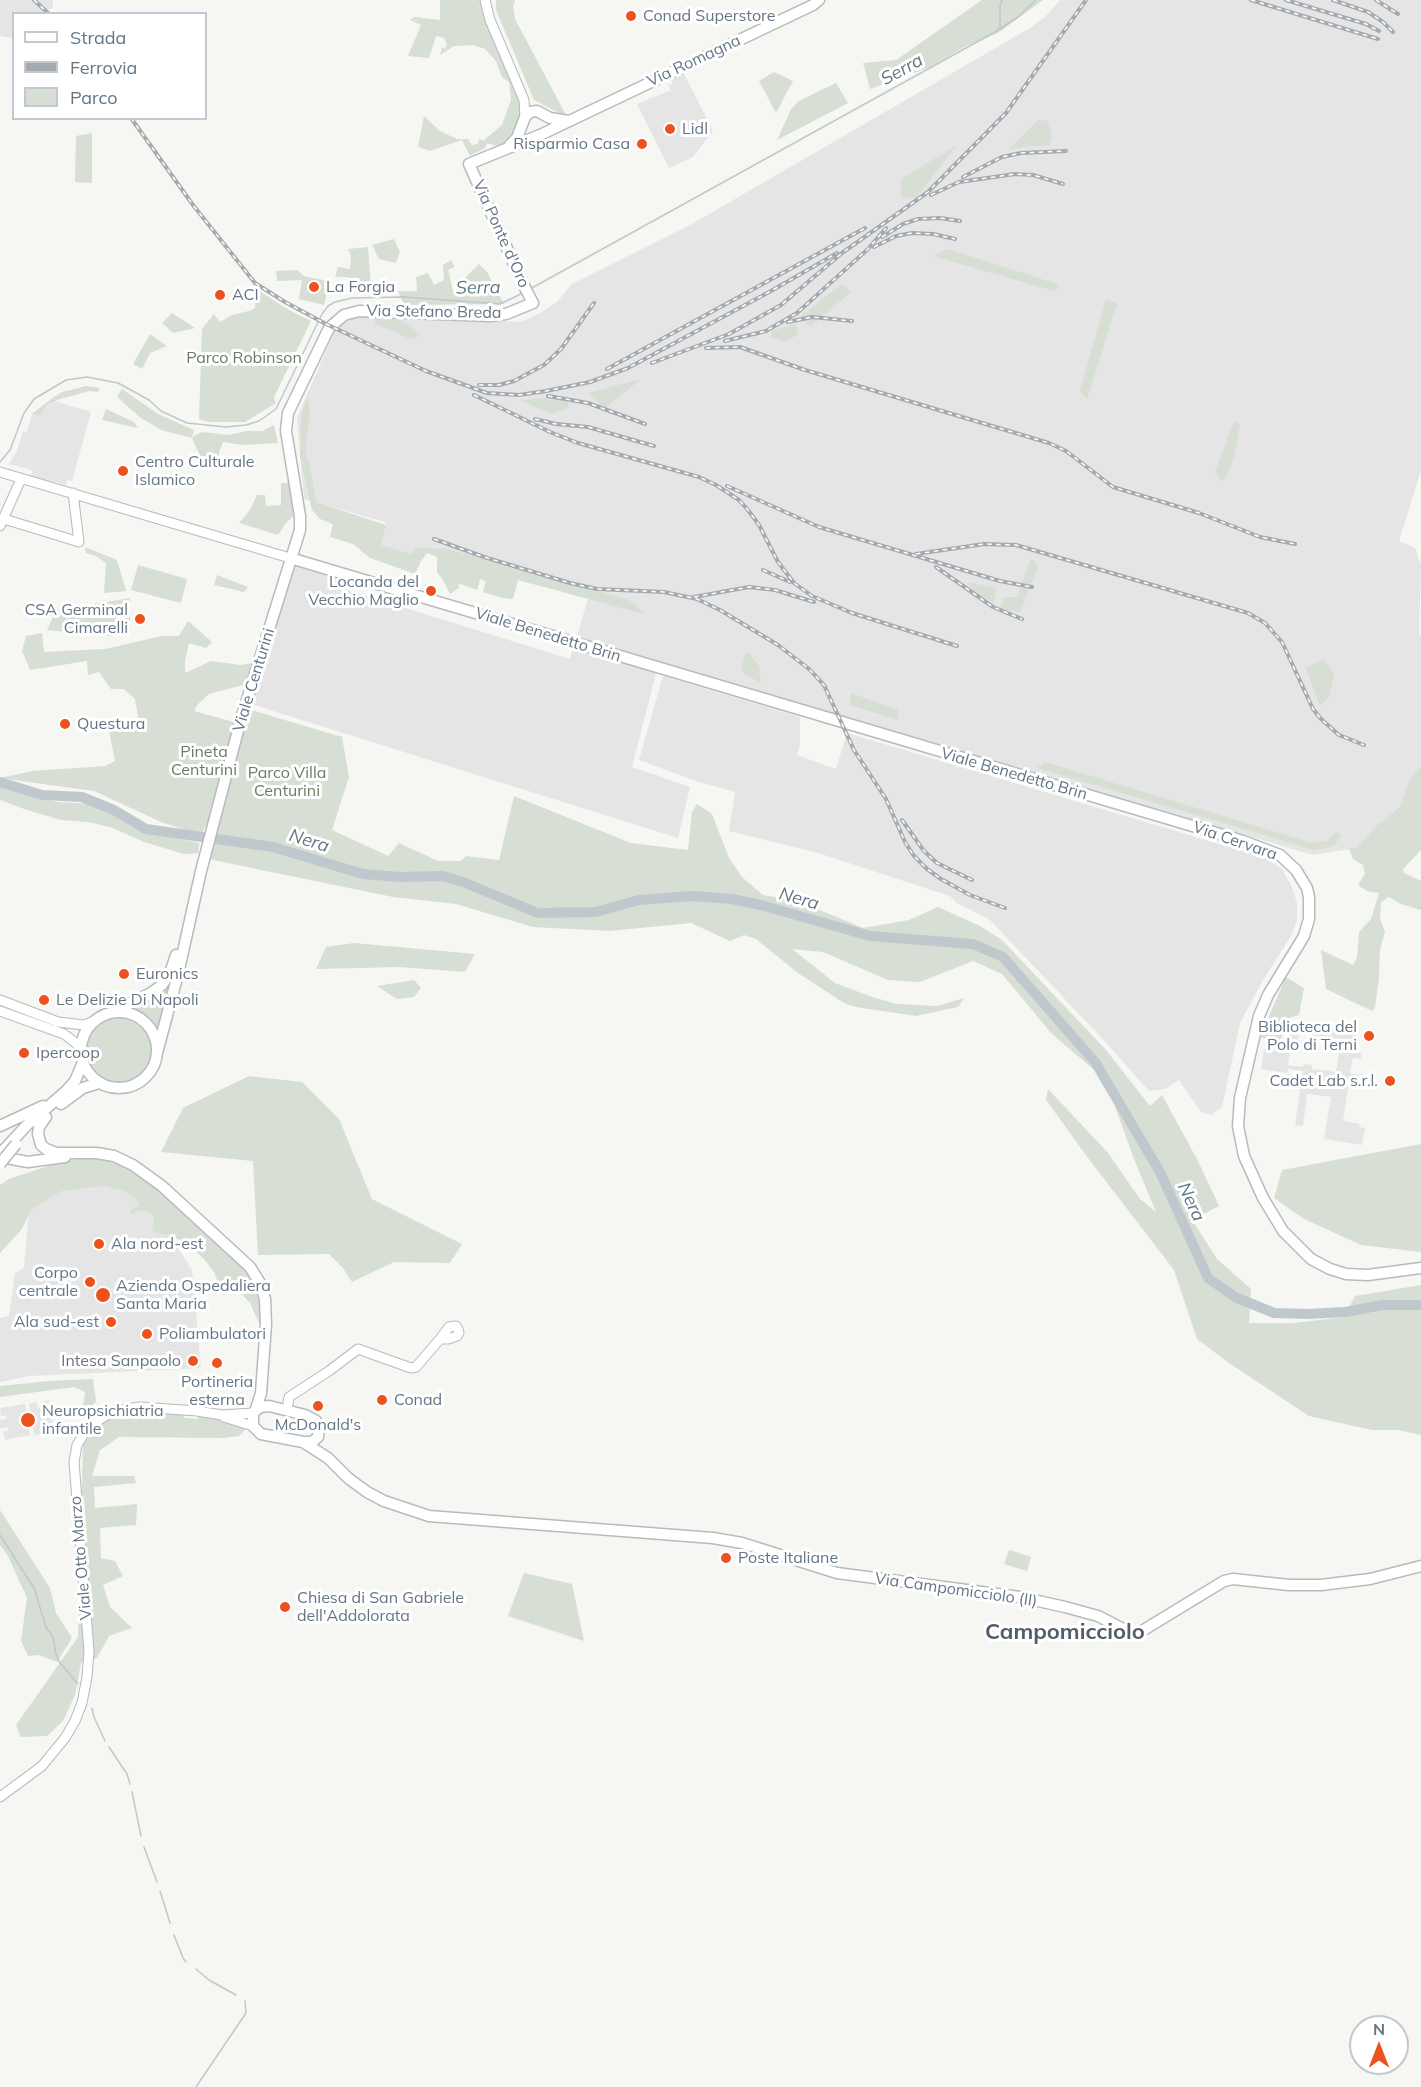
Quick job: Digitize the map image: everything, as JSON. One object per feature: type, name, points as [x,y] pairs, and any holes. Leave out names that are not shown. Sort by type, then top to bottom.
[{"type":"main road","name":"Via Romagna","points":[[469,164],[540,135],[813,5],[819,0]]},
{"type":"main road","points":[[506,149],[517,138],[523,121],[530,112],[568,121]]},
{"type":"main road","points":[[523,121],[529,135],[540,135],[547,123],[540,113]]},
{"type":"main road","name":"Via Ponte d'Oro","points":[[469,164],[533,303]]},
{"type":"main road","name":"Via Stefano Breda","points":[[290,558],[301,522],[286,421],[329,328],[337,320],[359,311],[490,316],[506,314],[533,303]]},
{"type":"main road","name":"Viale Benedetto Brin","points":[[290,558],[1096,798]]},
{"type":"main road","name":"Viale Centurini","points":[[157,1053],[241,719],[290,558]]},
{"type":"main road","name":"Via Cervara","points":[[1096,798],[1264,848],[1290,862],[1302,878],[1309,897],[1309,919],[1304,936],[1268,995],[1259,1016],[1240,1098],[1238,1126],[1244,1156],[1263,1198],[1283,1231],[1311,1259],[1346,1274],[1368,1275],[1421,1268]]},
{"type":"main road","name":"Viale Centurini","points":[[107,1015],[151,993],[162,985],[170,973],[190,894],[201,871]]},
{"type":"main road","points":[[119,1013],[131,1015],[151,1030],[156,1041],[157,1053],[153,1067],[139,1083],[119,1088],[99,1083],[92,1077],[83,1062],[81,1050],[87,1029],[95,1021],[107,1015],[119,1013]]},
{"type":"main road","points":[[0,1156],[75,1081],[83,1062]]},
{"type":"main road","points":[[0,1164],[14,1142],[83,1088],[99,1083]]},
{"type":"main road","points":[[0,1126],[54,1101]]},
{"type":"main road","points":[[46,1117],[39,1127],[38,1134],[41,1145],[46,1149],[56,1153],[98,1153],[114,1156],[133,1165],[162,1186],[250,1267],[260,1283],[265,1299],[266,1324],[261,1393],[255,1411],[254,1426],[261,1434],[303,1442],[312,1442],[320,1432]]},
{"type":"main road","points":[[0,1156],[28,1162],[68,1156],[114,1156]]},
{"type":"main road","points":[[261,1393],[269,1406]]},
{"type":"main road","points":[[255,1411],[269,1406],[316,1421],[328,1458]]},
{"type":"main road","points":[[303,1442],[328,1458]]},
{"type":"main road","name":"Via Campomicciolo (II)","points":[[328,1458],[348,1478],[367,1492],[413,1512],[446,1518],[726,1540],[837,1573],[993,1593],[1056,1605],[1098,1616],[1137,1634],[1224,1581],[1233,1579],[1289,1586],[1321,1585],[1359,1580],[1421,1566]]},
{"type":"street","points":[[485,0],[490,20],[524,100],[523,121]]},
{"type":"street","points":[[524,100],[540,113]]},
{"type":"street","name":"Viale Benedetto Brin","points":[[2,473],[290,558]]},
{"type":"street","points":[[21,479],[2,523],[79,542],[73,493]]},
{"type":"street","points":[[0,1000],[58,1022],[84,1025],[95,1021]]},
{"type":"street","points":[[0,1011],[64,1034],[81,1050]]},
{"type":"street","points":[[287,1410],[289,1397],[358,1349],[411,1368],[417,1367],[440,1339]]},
{"type":"street","name":"Viale Otto Marzo","points":[[0,1797],[42,1766],[75,1721],[82,1703],[89,1651],[74,1462],[77,1445],[88,1427],[120,1409],[140,1407],[170,1408],[222,1415],[254,1426]]},
{"type":"street","name":"Viale Otto Marzo","points":[[222,1415],[255,1411]]},
{"type":"shaded area","points":[[0,0],[53,0],[53,6],[47,12],[12,12],[12,38],[0,36]]},
{"type":"shaded area","points":[[1060,0],[1421,0],[1421,470],[1399,541],[1415,548],[1421,565],[1419,634],[1421,636],[1421,767],[1410,777],[1400,807],[1377,825],[1356,848],[1313,855],[577,637],[590,591],[448,549],[412,554],[380,545],[385,522],[304,499],[297,418],[334,332],[346,321],[363,316],[521,322],[557,302],[572,284],[692,224],[1030,28],[1046,16]]},
{"type":"shaded area","points":[[683,72],[713,131],[693,157],[669,168],[637,104],[671,90],[668,85],[673,84],[670,78]]},
{"type":"shaded area","points":[[54,401],[91,412],[72,481],[67,480],[66,485],[31,476],[32,470],[9,464],[17,451],[23,431],[27,432],[32,414],[39,416],[48,404]]},
{"type":"shaded area","points":[[293,566],[345,581],[344,589],[570,659],[573,648],[656,673],[632,767],[690,787],[678,838],[251,704]]},
{"type":"shaded area","points":[[663,676],[800,717],[800,745],[797,755],[836,769],[847,733],[1266,858],[1282,869],[1292,887],[1297,903],[1297,920],[1292,934],[1263,980],[1240,1023],[1222,1107],[1211,1115],[1201,1112],[1179,1080],[1165,1089],[1149,1091],[989,919],[957,903],[950,896],[815,852],[729,831],[735,792],[696,781],[639,760]]},
{"type":"shaded area","points":[[1291,1025],[1300,1026],[1296,1051],[1290,1050],[1288,1065],[1303,1067],[1304,1064],[1312,1065],[1312,1069],[1336,1072],[1341,1039],[1309,1035],[1311,1025],[1357,1032],[1354,1052],[1362,1053],[1361,1059],[1353,1058],[1350,1073],[1359,1075],[1358,1080],[1349,1080],[1343,1121],[1359,1124],[1359,1127],[1365,1128],[1362,1145],[1324,1139],[1331,1097],[1307,1094],[1303,1126],[1295,1125],[1303,1071],[1288,1069],[1287,1073],[1261,1069],[1264,1049],[1282,1052],[1283,1048],[1287,1049]]},
{"type":"shaded area","name":"Azienda Ospedaliera Santa Maria","points":[[115,1183],[148,1203],[192,1270],[201,1368],[29,1376],[0,1382],[0,1318],[9,1316],[15,1273],[24,1268],[29,1209],[60,1189]]},
{"type":"shaded area","name":"Neuropsichiatria infantile","points":[[49,1400],[54,1432],[46,1433],[45,1427],[41,1428],[42,1434],[34,1435],[32,1423],[22,1425],[23,1429],[29,1428],[30,1435],[5,1440],[3,1432],[9,1430],[8,1427],[0,1428],[0,1420],[7,1419],[6,1415],[1,1416],[0,1408],[25,1404],[26,1412],[20,1413],[21,1417],[31,1415],[29,1404],[37,1402],[38,1408],[42,1407],[41,1402]]},
{"type":"green space","points":[[440,0],[481,0],[493,40],[523,106],[514,137],[500,147],[487,143],[485,148],[470,156],[462,140],[430,151],[418,147],[424,116],[440,131],[457,139],[468,139],[472,145],[478,144],[479,138],[483,141],[502,125],[511,100],[509,82],[502,77],[496,61],[485,49],[473,45],[454,46],[440,55],[442,47],[445,49],[447,44],[444,38],[436,36],[429,58],[408,56],[421,25],[410,20],[414,17],[440,20]]},
{"type":"green space","points":[[496,0],[515,0],[513,6],[515,19],[567,117],[534,100],[496,10]]},
{"type":"green space","points":[[982,0],[1043,0],[998,33],[966,46],[930,67],[870,89],[863,63],[896,60]]},
{"type":"green space","points":[[774,72],[793,81],[776,113],[759,81]]},
{"type":"green space","points":[[836,83],[848,103],[777,140],[791,109],[799,101]]},
{"type":"green space","points":[[1038,120],[1048,121],[1052,137],[1049,146],[1030,146],[1008,150]]},
{"type":"green space","points":[[92,133],[92,183],[75,182],[76,136]]},
{"type":"green space","points":[[957,145],[916,198],[901,197],[901,179]]},
{"type":"green space","points":[[394,239],[400,252],[396,263],[379,259],[372,245]]},
{"type":"green space","points":[[368,247],[371,288],[357,291],[348,277],[335,277],[338,267],[350,269],[351,256],[348,249]]},
{"type":"green space","points":[[948,249],[1060,285],[1054,291],[933,256]]},
{"type":"green space","points":[[451,260],[455,267],[448,270],[453,291],[458,294],[463,280],[479,264],[487,272],[504,304],[404,305],[398,291],[417,291],[416,277],[428,273],[434,285],[444,280],[443,265]]},
{"type":"green space","name":"La Forgia","points":[[297,270],[304,276],[327,281],[328,289],[324,305],[299,299],[302,280],[277,281],[276,271]]},
{"type":"green space","points":[[842,284],[851,292],[810,327],[800,317]]},
{"type":"green space","name":"Parco Robinson","points":[[256,289],[311,321],[274,397],[276,403],[245,422],[208,422],[199,419],[202,329],[214,314],[220,322],[232,315],[255,308]]},
{"type":"green space","points":[[1106,299],[1117,304],[1087,399],[1080,391]]},
{"type":"green space","points":[[172,313],[195,328],[173,333],[162,323]]},
{"type":"green space","points":[[375,316],[396,317],[421,335],[410,339],[375,323]]},
{"type":"green space","points":[[796,324],[798,334],[786,342],[771,338],[771,331]]},
{"type":"green space","points":[[150,334],[167,346],[150,353],[142,369],[133,364]]},
{"type":"green space","points":[[641,379],[605,408],[588,393]]},
{"type":"green space","points":[[86,386],[100,388],[98,392],[89,391],[48,404],[39,416],[32,414],[62,392]]},
{"type":"green space","points":[[122,389],[158,414],[194,430],[192,437],[202,432],[228,435],[262,431],[274,425],[278,443],[243,445],[223,442],[217,469],[201,458],[192,438],[161,430],[141,418],[117,397]]},
{"type":"green space","points":[[308,396],[310,414],[305,450],[316,502],[386,525],[381,545],[412,554],[414,548],[448,549],[629,600],[644,614],[518,580],[513,599],[483,592],[486,581],[480,579],[477,590],[458,583],[459,588],[450,594],[437,573],[437,557],[427,553],[415,574],[370,558],[353,544],[330,537],[333,524],[320,519],[312,510],[300,457],[301,415]]},
{"type":"green space","points":[[548,398],[568,401],[569,408],[551,414],[521,400]]},
{"type":"green space","points":[[106,409],[134,422],[138,428],[102,420]]},
{"type":"green space","points":[[1234,421],[1240,425],[1234,458],[1223,482],[1215,472]]},
{"type":"green space","points":[[281,483],[296,483],[295,515],[278,535],[239,523],[250,510],[257,495],[265,495],[266,506],[281,505]]},
{"type":"green space","points":[[85,547],[117,560],[126,591],[104,593],[106,563],[86,553]]},
{"type":"green space","points":[[1031,558],[1038,567],[1020,612],[1000,609],[1004,597],[1017,597]]},
{"type":"green space","points":[[138,565],[187,579],[181,603],[131,590]]},
{"type":"green space","points":[[217,575],[248,587],[244,592],[214,585]]},
{"type":"green space","points":[[967,582],[996,588],[994,603],[975,593]]},
{"type":"green space","points":[[130,598],[130,634],[110,636],[47,630],[56,610]]},
{"type":"green space","name":"Pineta Centurini","points":[[188,621],[212,642],[206,648],[189,643],[185,673],[211,661],[240,665],[254,663],[247,684],[209,694],[194,711],[237,723],[214,811],[201,835],[161,822],[94,791],[0,778],[32,771],[105,766],[115,761],[108,726],[139,723],[135,699],[124,689],[111,689],[99,672],[88,675],[87,661],[30,670],[22,651],[26,636],[42,633],[44,652],[105,649],[162,636],[179,636]]},
{"type":"green space","points":[[745,653],[749,653],[759,666],[761,683],[746,675],[741,669]]},
{"type":"green space","points":[[1324,659],[1334,674],[1329,697],[1320,706],[1306,668]]},
{"type":"green space","points":[[851,693],[898,710],[898,720],[850,705]]},
{"type":"green space","name":"Parco Villa Centurini","points":[[248,709],[342,737],[349,777],[332,830],[388,856],[399,843],[438,861],[461,861],[466,856],[499,860],[514,796],[631,843],[688,850],[692,812],[697,804],[712,814],[729,858],[742,877],[763,895],[798,901],[863,928],[909,920],[938,907],[980,926],[1002,940],[1106,1050],[1150,1106],[1162,1095],[1198,1161],[1219,1206],[1192,1220],[1217,1259],[1251,1289],[1249,1323],[1294,1323],[1344,1317],[1355,1296],[1421,1285],[1421,1435],[1398,1430],[1372,1430],[1309,1416],[1197,1339],[1174,1270],[1046,1100],[1048,1089],[1108,1153],[1140,1199],[1156,1212],[1105,1079],[1052,1034],[1002,974],[973,961],[920,982],[888,980],[823,952],[792,949],[835,983],[872,997],[897,1004],[938,1006],[964,998],[958,1007],[916,1016],[856,1007],[844,1003],[798,973],[756,939],[744,935],[730,941],[691,923],[609,931],[533,927],[456,904],[393,897],[208,859]]},
{"type":"green space","points":[[1045,762],[1312,843],[1327,841],[1337,832],[1341,835],[1336,843],[1328,848],[1314,850],[1037,768]]},
{"type":"green space","points":[[1421,767],[1421,850],[1403,869],[1404,873],[1421,881],[1421,910],[1401,904],[1389,897],[1381,902],[1380,919],[1385,932],[1380,949],[1375,1008],[1372,1011],[1326,989],[1321,950],[1353,965],[1357,957],[1359,932],[1371,919],[1379,893],[1367,891],[1358,885],[1365,874],[1363,865],[1353,859],[1349,848],[1356,848],[1377,825],[1400,807],[1410,777]]},
{"type":"green space","points":[[0,787],[57,802],[96,804],[151,832],[199,843],[198,853],[184,854],[144,842],[110,827],[88,822],[61,820],[27,810],[0,800]]},
{"type":"green space","points":[[354,943],[475,954],[465,972],[399,967],[316,969],[326,947]]},
{"type":"green space","points":[[174,975],[159,1032],[150,1018],[132,1007]]},
{"type":"green space","points":[[1286,977],[1304,988],[1299,1015],[1289,1018],[1279,1043],[1260,1037]]},
{"type":"green space","points":[[414,980],[421,988],[414,997],[397,999],[377,986]]},
{"type":"green space","points":[[113,1017],[125,1017],[137,1022],[147,1032],[152,1050],[150,1063],[137,1078],[125,1083],[113,1083],[101,1078],[91,1068],[86,1056],[86,1044],[91,1032],[101,1022]]},
{"type":"green space","points":[[249,1076],[302,1082],[339,1119],[372,1199],[462,1244],[450,1263],[394,1262],[352,1282],[343,1268],[329,1254],[258,1255],[253,1161],[161,1152],[183,1108]]},
{"type":"green space","points":[[1421,1144],[1421,1252],[1361,1245],[1304,1219],[1274,1198],[1282,1170]]},
{"type":"green space","points":[[94,1156],[123,1165],[177,1199],[217,1235],[252,1277],[260,1306],[260,1325],[250,1303],[237,1289],[223,1295],[214,1272],[204,1259],[184,1241],[152,1231],[153,1216],[147,1211],[132,1214],[130,1211],[139,1205],[137,1199],[125,1191],[104,1186],[61,1191],[32,1209],[21,1230],[0,1253],[0,1185],[9,1179],[57,1163]]},
{"type":"green space","points":[[93,1379],[96,1401],[90,1410],[83,1407],[85,1392],[74,1387],[0,1397],[0,1386]]},
{"type":"green space","points":[[142,1410],[179,1413],[185,1418],[198,1419],[199,1414],[206,1414],[248,1427],[239,1436],[224,1438],[119,1437],[100,1450],[92,1476],[134,1476],[136,1483],[94,1487],[95,1508],[137,1504],[136,1525],[100,1528],[101,1558],[115,1561],[123,1576],[103,1585],[110,1607],[132,1628],[109,1636],[97,1658],[81,1663],[75,1695],[63,1721],[47,1736],[21,1737],[16,1725],[78,1637],[83,1445],[98,1424],[117,1412]]},
{"type":"green space","points":[[0,1510],[50,1588],[56,1613],[72,1638],[57,1662],[39,1655],[28,1656],[21,1641],[27,1598],[8,1556],[0,1545]]},
{"type":"green space","points":[[1009,1550],[1031,1557],[1027,1571],[1004,1564]]},
{"type":"green space","points":[[524,1573],[572,1584],[584,1641],[508,1616]]},
{"type":"waterway","points":[[1000,29],[1002,0]]},
{"type":"waterway","name":"Serra","points":[[530,289],[995,32],[1018,17],[1036,0]]},
{"type":"waterway","name":"Serra","points":[[0,462],[10,450],[24,413],[34,399],[66,380],[87,377],[118,383],[149,400],[161,411],[187,423],[226,427],[246,425],[259,421],[276,409],[322,314],[328,306],[335,302],[352,298],[404,297],[500,304],[523,293]]},
{"type":"waterway","name":"Nera","points":[[0,782],[42,795],[82,797],[114,810],[146,829],[273,847],[363,874],[400,877],[443,876],[538,913],[596,912],[639,900],[693,896],[732,899],[761,905],[870,936],[973,944],[1003,957],[1095,1062],[1160,1172],[1208,1278],[1235,1297],[1274,1313],[1345,1312],[1382,1305],[1421,1305]]},
{"type":"waterway","points":[[0,1535],[34,1588],[46,1627],[53,1637],[60,1663],[78,1684]]},
{"type":"waterway","points":[[92,1708],[105,1741]]},
{"type":"waterway","points":[[109,1747],[127,1774],[130,1784]]},
{"type":"waterway","points":[[132,1792],[141,1836]]},
{"type":"waterway","points":[[144,1847],[157,1882]]},
{"type":"waterway","points":[[160,1891],[170,1923]]},
{"type":"waterway","points":[[174,1935],[186,1962]]},
{"type":"waterway","points":[[196,1969],[209,1980],[236,1995]]},
{"type":"waterway","points":[[196,2087],[246,2013],[245,2001]]},
{"type":"railway","points":[[34,0],[47,12]]},
{"type":"railway","points":[[652,363],[729,334],[781,305],[842,253],[928,192],[1006,113],[1086,0]]},
{"type":"railway","points":[[1251,0],[1378,39]]},
{"type":"railway","points":[[1286,0],[1366,24],[1379,31]]},
{"type":"railway","points":[[1333,0],[1368,12],[1393,32]]},
{"type":"railway","points":[[1376,0],[1398,14]]},
{"type":"railway","points":[[132,120],[193,205],[255,283],[326,324],[426,371],[487,393],[519,395],[546,391],[590,382],[628,368],[837,253]]},
{"type":"railway","points":[[963,177],[1002,157],[1021,153],[1066,151]]},
{"type":"railway","points":[[931,195],[959,182],[1015,174],[1033,175],[1063,184]]},
{"type":"railway","points":[[882,237],[903,224],[918,219],[940,218],[960,221]]},
{"type":"railway","points":[[607,369],[865,228]]},
{"type":"railway","points":[[725,341],[766,331],[797,313],[868,249],[886,228]]},
{"type":"railway","points":[[874,247],[896,236],[912,233],[933,234],[955,239]]},
{"type":"railway","points":[[479,385],[499,385],[514,381],[544,365],[561,349],[594,303]]},
{"type":"railway","points":[[788,322],[812,317],[852,321]]},
{"type":"railway","points":[[706,348],[740,347],[805,370],[1049,443],[1066,451],[1113,487],[1199,513],[1260,537],[1295,544]]},
{"type":"railway","points":[[474,395],[578,443],[699,477],[716,485],[739,500],[748,510],[759,525],[778,562],[794,583],[812,596],[852,613],[957,646]]},
{"type":"railway","points":[[548,396],[588,403],[645,424]]},
{"type":"railway","points":[[535,419],[556,424],[588,427],[654,446]]},
{"type":"railway","points":[[727,486],[819,527],[1000,581],[1032,587]]},
{"type":"railway","points":[[434,539],[570,583],[597,589],[664,592],[697,599],[778,645],[809,669],[824,685],[854,750],[886,799],[905,842],[914,856],[941,879],[970,895],[1005,908]]},
{"type":"railway","points":[[916,554],[984,544],[1016,545],[1248,613],[1265,623],[1282,642],[1313,709],[1321,719],[1339,735],[1364,745]]},
{"type":"railway","points":[[936,567],[993,607],[1022,619]]},
{"type":"railway","points":[[763,570],[790,582]]},
{"type":"railway","points":[[694,597],[749,587],[775,590],[814,602]]},
{"type":"railway","points":[[902,820],[924,851],[937,863],[972,880]]},
{"type":"place","name":"Conad Superstore","points":[[631,16]]},
{"type":"place","name":"Lidl","points":[[670,129]]},
{"type":"place","name":"Risparmio Casa","points":[[642,144]]},
{"type":"place","name":"La Forgia","points":[[314,287]]},
{"type":"place","name":"ACI","points":[[220,295]]},
{"type":"place","name":"Centro Culturale Islamico","points":[[123,471]]},
{"type":"place","name":"Locanda del Vecchio Maglio","points":[[431,591]]},
{"type":"place","name":"CSA Germinal Cimarelli","points":[[140,619]]},
{"type":"place","name":"Questura","points":[[65,724]]},
{"type":"place","name":"Euronics","points":[[124,974]]},
{"type":"place","name":"Le Delizie Di Napoli","points":[[44,1000]]},
{"type":"place","name":"Biblioteca del Polo di Terni","points":[[1369,1036]]},
{"type":"place","name":"Ipercoop","points":[[24,1053]]},
{"type":"place","name":"Cadet Lab s.r.l.","points":[[1390,1081]]},
{"type":"place","name":"Ala nord-est","points":[[99,1244]]},
{"type":"place","name":"Corpo centrale","points":[[90,1282]]},
{"type":"place","name":"Azienda Ospedaliera Santa Maria","points":[[103,1295]]},
{"type":"place","name":"Ala sud-est","points":[[111,1322]]},
{"type":"place","name":"Poliambulatori","points":[[147,1334]]},
{"type":"place","name":"Intesa Sanpaolo","points":[[193,1361]]},
{"type":"place","name":"Portineria esterna","points":[[217,1363]]},
{"type":"place","name":"Conad","points":[[382,1400]]},
{"type":"place","name":"McDonald's","points":[[318,1406]]},
{"type":"place","name":"Neuropsichiatria infantile","points":[[28,1420]]},
{"type":"place","name":"Poste Italiane","points":[[726,1558]]},
{"type":"place","name":"Chiesa di San Gabriele dell'Addolorata","points":[[285,1607]]},
{"type":"district","name":"Campomicciolo","points":[[1065,1632]]}]
